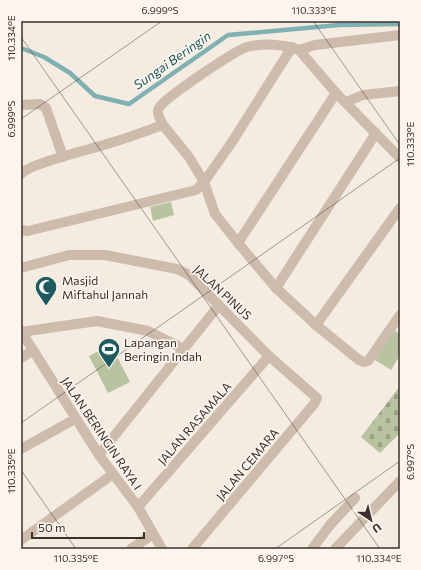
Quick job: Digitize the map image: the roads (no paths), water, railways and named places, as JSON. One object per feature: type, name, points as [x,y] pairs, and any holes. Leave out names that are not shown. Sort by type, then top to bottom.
[{"type":"street","points":[[400,35],[295,48],[268,44],[245,47],[173,95],[159,107],[157,112],[163,125],[189,157],[204,182],[215,214],[276,288],[316,325],[359,360],[364,362],[368,361],[400,315]]},
{"type":"street","points":[[295,48],[336,93],[400,158]]},
{"type":"street","points":[[21,230],[28,231],[196,190],[204,182],[232,142],[295,48]]},
{"type":"street","points":[[346,102],[363,95],[400,91]]},
{"type":"street","points":[[238,243],[336,93]]},
{"type":"street","points":[[21,105],[40,104],[46,108],[63,157]]},
{"type":"street","points":[[21,174],[29,168],[111,143],[163,125]]},
{"type":"street","points":[[276,288],[376,132]]},
{"type":"street","points":[[316,325],[400,208]]},
{"type":"street","name":"JALAN PINUS","points":[[21,268],[69,255],[105,255],[178,269],[189,275],[270,356],[314,394]]},
{"type":"street","points":[[99,455],[219,305]]},
{"type":"street","points":[[21,332],[97,321],[148,331],[184,349]]},
{"type":"street","name":"JALAN BERINGIN RAYA I","points":[[21,332],[99,455],[138,507],[162,549]]},
{"type":"street","points":[[21,358],[32,351]]},
{"type":"street","name":"JALAN RASAMALA","points":[[138,507],[270,356]]},
{"type":"street","name":"JALAN CEMARA","points":[[192,549],[314,404],[317,398],[314,394]]},
{"type":"street","points":[[21,449],[75,418]]},
{"type":"street","points":[[21,540],[113,474]]},
{"type":"street","points":[[335,549],[400,481]]},
{"type":"street","points":[[312,549],[330,525],[355,498]]},
{"type":"street","points":[[131,549],[153,534]]},
{"type":"waterway","name":"Sungai Beringin","points":[[21,48],[44,57],[70,73],[95,96],[129,104],[228,35],[339,25],[400,24]]},
{"type":"place","name":"Masjid Miftahul Jannah","points":[[46,306]]},
{"type":"place","name":"Lapangan Beringin Indah","points":[[109,368]]}]
